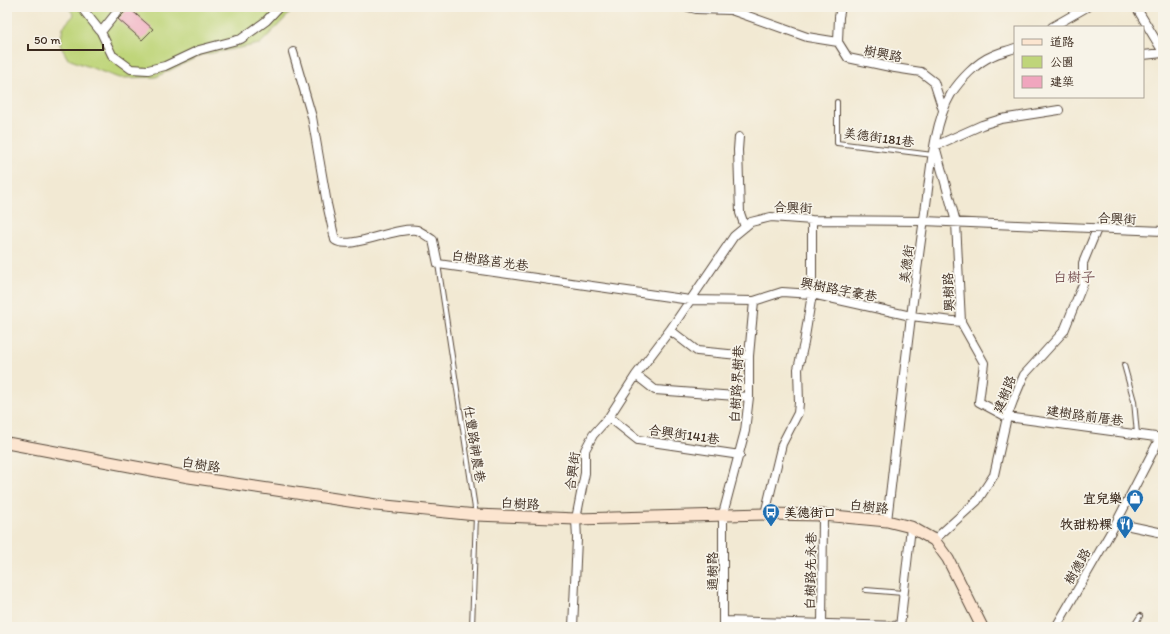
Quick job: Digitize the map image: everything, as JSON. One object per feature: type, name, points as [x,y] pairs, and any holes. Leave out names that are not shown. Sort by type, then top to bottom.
[{"type":"street","points":[[81,7],[100,32],[112,55],[131,70],[148,70],[165,66],[199,50],[241,39],[266,20],[279,7]]},
{"type":"street","points":[[100,32],[121,7]]},
{"type":"street","points":[[688,7],[696,9],[731,10],[807,37],[838,42],[841,7]]},
{"type":"street","points":[[1054,26],[1087,7]]},
{"type":"street","points":[[1136,7],[1163,53],[1144,55]]},
{"type":"street","name":"樹興路","points":[[838,42],[848,58],[921,72],[934,82],[943,110]]},
{"type":"street","name":"美德街","points":[[887,521],[911,316],[933,155],[943,110],[964,76],[991,56],[1014,48]]},
{"type":"street","name":"白樹路莒光巷","points":[[293,52],[312,117],[327,204],[335,240],[339,243],[349,243],[397,232],[417,230],[433,240],[438,264],[690,300]]},
{"type":"street","points":[[935,146],[982,125],[1001,119],[1059,110]]},
{"type":"street","points":[[739,137],[740,213],[745,227]]},
{"type":"street","name":"興樹路","points":[[935,146],[956,222],[961,322],[984,363],[979,402],[1007,417]]},
{"type":"street","name":"合興街","points":[[573,627],[577,539],[576,519],[585,473],[586,450],[593,435],[609,417],[636,375],[670,330],[734,236],[751,222],[771,217],[812,220],[956,222],[1163,232]]},
{"type":"street","points":[[765,514],[782,444],[798,413],[798,369],[812,294],[812,220]]},
{"type":"street","name":"建樹路","points":[[934,540],[977,501],[994,475],[1007,417],[1024,375],[1064,331],[1083,284],[1083,263],[1097,229]]},
{"type":"street","name":"興樹路字豪巷","points":[[690,300],[754,301],[782,292],[812,294],[911,316],[961,322]]},
{"type":"street","name":"白樹路界樹巷","points":[[723,514],[745,431],[749,397],[748,356],[754,301]]},
{"type":"street","points":[[670,330],[697,351],[748,356]]},
{"type":"street","points":[[636,375],[655,390],[749,397]]},
{"type":"street","name":"合興街141巷","points":[[609,417],[638,440],[740,454]]},
{"type":"street","name":"建樹路前厝巷","points":[[1007,417],[1137,435],[1162,436]]},
{"type":"street","name":"樹德路","points":[[1056,627],[1116,523],[1162,436]]},
{"type":"street","name":"白樹路","points":[[7,443],[205,479],[376,505],[476,515],[576,519],[765,514],[823,515],[887,521],[911,527],[934,540],[948,559],[982,627]]},
{"type":"street","name":"通樹路","points":[[723,514],[724,624]]},
{"type":"street","name":"白樹路先永巷","points":[[822,625],[823,515]]},
{"type":"street","points":[[1116,523],[1163,533]]},
{"type":"street","points":[[724,624],[900,626],[911,527]]},
{"type":"lane","name":"美德街181巷","points":[[837,102],[837,143],[933,155]]},
{"type":"lane","name":"仕豐路神農巷","points":[[438,264],[476,515],[472,627]]},
{"type":"lane","points":[[1124,365],[1134,401],[1137,435]]},
{"type":"lane","points":[[866,590],[903,593]]},
{"type":"lane","points":[[1132,627],[1140,616]]},
{"type":"green space","points":[[68,7],[296,7],[260,44],[201,55],[156,77],[119,78],[68,59],[60,45],[63,27],[74,15]]},
{"type":"building","points":[[129,8],[153,29],[142,40],[118,19]]},
{"type":"place","name":"宜兒樂","points":[[1135,513]]},
{"type":"place","name":"美德街口","points":[[771,527]]},
{"type":"place","name":"牧甜粉粿","points":[[1125,539]]},
{"type":"district","name":"白樹子","points":[[1074,277]]}]
